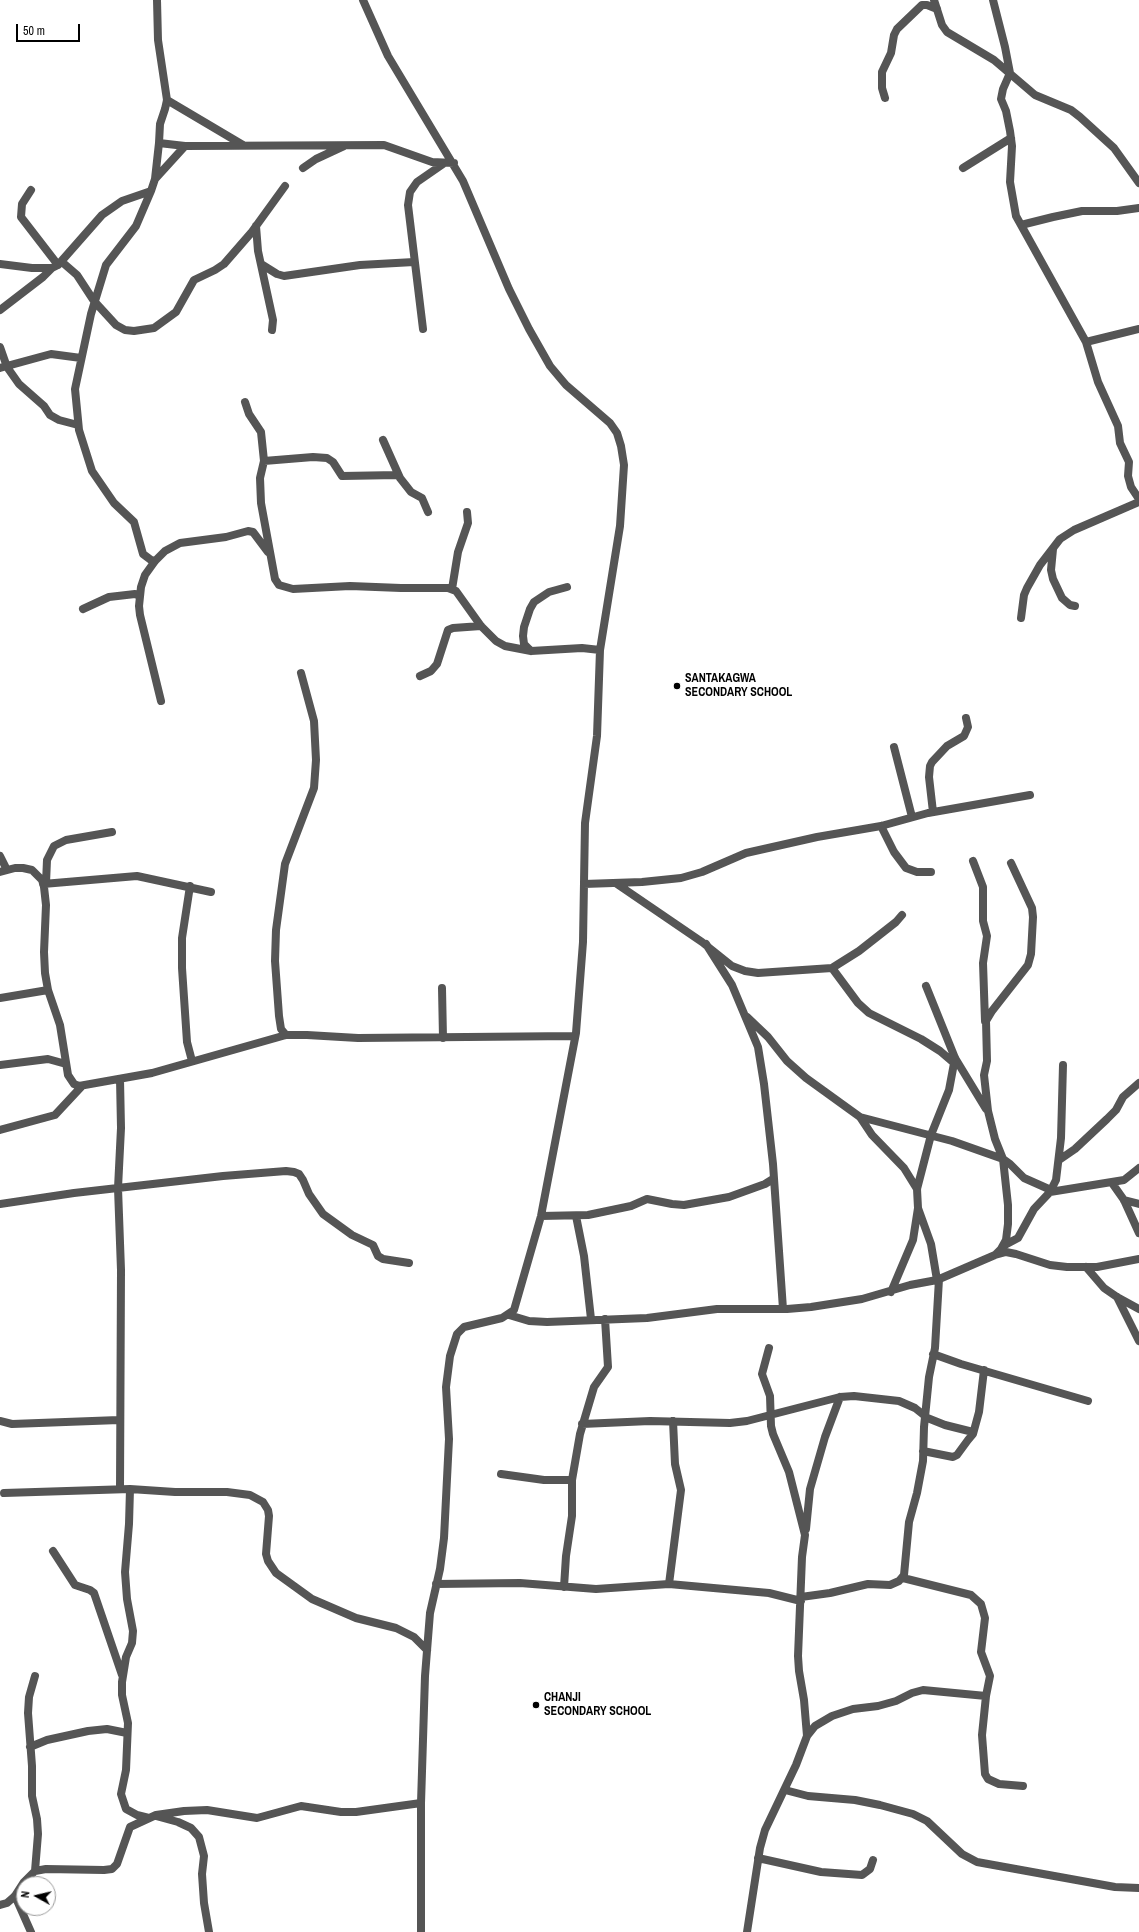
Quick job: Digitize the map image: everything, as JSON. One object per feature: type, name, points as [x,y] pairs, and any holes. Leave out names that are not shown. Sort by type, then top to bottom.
[{"type":"street","points":[[155,560],[151,560],[142,554],[134,522],[114,503],[92,471],[78,425],[78,407],[75,389],[94,301],[106,265],[136,226],[155,180],[160,124],[167,100],[158,40],[157,0]]},
{"type":"street","points":[[363,0],[388,56],[454,163],[478,214],[509,289],[540,349],[550,366],[566,385],[610,423],[617,433],[624,465],[620,526],[600,650],[597,736],[585,824],[583,942],[575,1036],[541,1216],[514,1310],[509,1315],[464,1327],[457,1334],[450,1356],[446,1387],[449,1439],[444,1538],[430,1613],[427,1650],[421,1804],[421,1932]]},
{"type":"street","points":[[934,0],[942,25],[946,32],[952,37],[980,51],[1010,73],[1035,95],[1071,110],[1102,135],[1114,148],[1139,183]]},
{"type":"street","points":[[993,0],[1005,46],[1010,73],[1003,89],[1001,99],[1006,111],[1011,138],[1010,182],[1013,205],[1021,225],[1086,342],[1098,382],[1117,422],[1120,443],[1129,462],[1128,476],[1131,487],[1139,500],[1074,530],[1060,539],[1040,565],[1027,588],[1024,595],[1021,618]]},
{"type":"street","points":[[885,98],[882,88],[882,72],[891,53],[894,35],[897,29],[922,5],[927,4],[937,9]]},
{"type":"street","points":[[167,100],[244,145]]},
{"type":"street","points":[[963,168],[1011,138]]},
{"type":"street","points":[[159,143],[185,146],[391,146],[420,158],[443,164],[454,163]]},
{"type":"street","points":[[155,180],[185,146]]},
{"type":"street","points":[[303,168],[316,159],[345,146]]},
{"type":"street","points":[[423,329],[408,204],[410,192],[417,182],[443,164]]},
{"type":"street","points":[[31,190],[22,204],[21,216],[57,265],[77,275],[94,301],[107,317],[116,325],[126,330],[145,331],[154,328],[176,312],[194,280],[224,264],[256,226],[285,186]]},
{"type":"street","points":[[0,310],[35,284],[57,265],[102,215],[122,201],[151,191]]},
{"type":"street","points":[[1021,225],[1053,216],[1082,211],[1117,211],[1139,208]]},
{"type":"street","points":[[256,226],[261,264],[272,311],[272,330]]},
{"type":"street","points":[[261,264],[277,274],[284,276],[360,265],[414,262]]},
{"type":"street","points":[[0,264],[23,268],[57,265]]},
{"type":"street","points":[[1086,342],[1139,329]]},
{"type":"street","points":[[0,347],[4,368],[19,384],[44,406],[50,415],[58,420],[78,425]]},
{"type":"street","points":[[4,368],[51,354],[81,358]]},
{"type":"street","points":[[245,402],[260,432],[264,461],[259,487],[269,553],[275,579],[279,585],[285,588],[293,589],[350,586],[418,588],[439,587],[452,589],[456,591],[481,626],[496,641],[506,646],[531,651],[582,648],[600,650]]},
{"type":"street","points":[[383,440],[398,475],[411,492],[422,498],[428,512]]},
{"type":"street","points":[[264,461],[319,457],[327,458],[333,462],[342,476],[398,475]]},
{"type":"street","points":[[452,589],[458,552],[468,523],[467,512]]},
{"type":"street","points":[[161,701],[140,615],[140,596],[145,575],[155,560],[165,551],[180,543],[213,539],[248,531],[253,532],[269,553]]},
{"type":"street","points":[[1053,548],[1051,570],[1053,579],[1062,598],[1070,605],[1075,606]]},
{"type":"street","points":[[531,651],[524,644],[523,636],[524,627],[530,609],[541,596],[567,587]]},
{"type":"street","points":[[83,609],[109,597],[135,594],[140,596]]},
{"type":"street","points":[[420,676],[431,672],[437,664],[448,630],[453,628],[481,626]]},
{"type":"street","points":[[286,1036],[282,1029],[279,1016],[274,961],[276,930],[285,864],[314,788],[316,760],[314,721],[301,673]]},
{"type":"street","points":[[933,812],[930,766],[947,746],[964,736],[968,727],[966,718]]},
{"type":"street","points":[[894,747],[912,817]]},
{"type":"street","points":[[584,884],[618,884],[681,878],[702,872],[746,853],[817,837],[881,826],[933,812],[1030,795]]},
{"type":"street","points":[[881,826],[894,852],[906,868],[917,872],[931,872]]},
{"type":"street","points":[[112,832],[66,840],[54,846],[47,860],[45,883],[46,905],[44,952],[48,990],[60,1025],[66,1064],[71,1081],[74,1084],[82,1086],[152,1073],[286,1036],[307,1035],[358,1038],[443,1038],[575,1036]]},
{"type":"street","points":[[0,856],[4,871],[23,868],[32,870],[38,874],[45,883]]},
{"type":"street","points":[[973,860],[983,887],[983,921],[988,936],[983,963],[987,1061],[984,1075],[988,1111],[995,1139],[1003,1159],[1008,1224],[1006,1240],[995,1255]]},
{"type":"street","points":[[986,1022],[992,1011],[1028,965],[1031,954],[1032,908],[1011,863]]},
{"type":"street","points":[[45,883],[129,876],[190,886],[211,892]]},
{"type":"street","points":[[618,884],[706,944],[732,966],[744,971],[771,974],[832,968],[859,951],[896,922],[902,915]]},
{"type":"street","points":[[190,886],[182,938],[182,968],[187,1042],[192,1061]]},
{"type":"street","points":[[706,944],[732,985],[758,1047],[764,1084],[774,1179],[783,1309]]},
{"type":"street","points":[[832,968],[858,1002],[869,1013],[920,1039],[955,1061]]},
{"type":"street","points":[[926,986],[955,1061],[988,1111]]},
{"type":"street","points":[[442,988],[443,1038]]},
{"type":"street","points":[[0,998],[48,990]]},
{"type":"street","points":[[746,1016],[768,1036],[787,1061],[806,1078],[860,1117],[872,1135],[904,1168],[917,1189]]},
{"type":"street","points":[[0,1064],[48,1059],[66,1064]]},
{"type":"street","points":[[891,1292],[913,1240],[918,1208],[917,1189],[931,1135],[949,1090],[955,1061]]},
{"type":"street","points":[[1003,1246],[1018,1238],[1034,1209],[1051,1191],[1056,1180],[1062,1123],[1063,1065]]},
{"type":"street","points":[[120,1078],[121,1128],[118,1188],[121,1270],[119,1420],[120,1489]]},
{"type":"street","points":[[1059,1160],[1075,1149],[1107,1119],[1116,1110],[1123,1097],[1139,1083]]},
{"type":"street","points":[[0,1130],[55,1115],[82,1086]]},
{"type":"street","points":[[860,1117],[931,1135],[1003,1159],[1024,1178],[1051,1191],[1124,1180],[1139,1168]]},
{"type":"street","points":[[0,1204],[223,1176],[294,1172],[299,1174],[312,1200],[323,1214],[352,1235],[372,1245],[378,1256],[383,1260],[409,1263]]},
{"type":"street","points":[[541,1216],[576,1216],[625,1208],[646,1199],[684,1205],[729,1197],[774,1179]]},
{"type":"street","points":[[1112,1183],[1124,1200],[1139,1233]]},
{"type":"street","points":[[1124,1200],[1139,1204]]},
{"type":"street","points":[[903,1578],[906,1564],[909,1522],[919,1482],[923,1451],[925,1417],[933,1354],[938,1279],[931,1244],[918,1208]]},
{"type":"street","points":[[576,1216],[584,1256],[591,1320]]},
{"type":"street","points":[[509,1315],[529,1321],[547,1322],[647,1318],[717,1309],[783,1309],[818,1306],[862,1299],[891,1292],[910,1285],[938,1279],[995,1255],[1006,1252],[1050,1265],[1086,1267],[1110,1266],[1139,1259]]},
{"type":"street","points":[[1086,1267],[1104,1288],[1139,1309]]},
{"type":"street","points":[[1117,1297],[1139,1341]]},
{"type":"street","points":[[564,1587],[566,1556],[572,1516],[572,1480],[582,1424],[594,1388],[608,1367],[605,1319]]},
{"type":"street","points":[[769,1348],[762,1374],[770,1396],[773,1434],[789,1472],[805,1535]]},
{"type":"street","points":[[933,1354],[1088,1401]]},
{"type":"street","points":[[923,1451],[953,1457],[962,1450],[973,1432],[979,1412],[984,1370]]},
{"type":"street","points":[[582,1424],[650,1420],[730,1423],[771,1415],[840,1397],[854,1396],[899,1401],[915,1408],[925,1417],[945,1425],[973,1432]]},
{"type":"street","points":[[807,1736],[804,1700],[799,1670],[798,1618],[801,1599],[802,1557],[810,1489],[825,1438],[840,1397]]},
{"type":"street","points":[[0,1421],[12,1424],[119,1420]]},
{"type":"street","points":[[669,1584],[681,1490],[675,1464],[673,1421]]},
{"type":"street","points":[[501,1474],[544,1480],[572,1480]]},
{"type":"street","points":[[4,1493],[130,1489],[175,1492],[243,1493],[258,1498],[263,1502],[268,1510],[269,1516],[266,1554],[268,1562],[276,1573],[312,1599],[356,1618],[396,1628],[414,1637],[427,1650]]},
{"type":"street","points":[[130,1489],[130,1524],[125,1572],[133,1631],[132,1643],[126,1658],[122,1676],[122,1695],[128,1723],[126,1770],[121,1794],[123,1803],[131,1813],[178,1822],[191,1828],[198,1837],[204,1856],[202,1874],[204,1903],[210,1932]]},
{"type":"street","points":[[53,1551],[75,1585],[90,1590],[94,1594],[122,1676]]},
{"type":"street","points":[[436,1584],[520,1583],[596,1589],[669,1584],[769,1593],[801,1599],[868,1584],[890,1585],[903,1578],[971,1595],[981,1604],[985,1618],[981,1652],[990,1676],[986,1696],[982,1735],[986,1774],[988,1779],[998,1784],[1023,1786]]},
{"type":"street","points":[[35,1676],[29,1697],[32,1796],[37,1819],[38,1834],[35,1871]]},
{"type":"street","points":[[747,1932],[758,1858],[765,1830],[785,1790],[807,1736],[815,1726],[832,1716],[896,1701],[922,1690],[986,1696]]},
{"type":"street","points":[[30,1747],[47,1740],[88,1731],[108,1729],[127,1733]]},
{"type":"street","points":[[785,1790],[808,1796],[874,1803],[913,1814],[927,1821],[962,1854],[977,1862],[1115,1887],[1139,1888]]},
{"type":"street","points":[[0,1905],[15,1896],[24,1882],[35,1871],[46,1868],[112,1869],[117,1864],[130,1827],[153,1816],[184,1811],[207,1810],[257,1818],[280,1813],[295,1806],[307,1806],[341,1812],[356,1812],[421,1804]]},
{"type":"street","points":[[758,1858],[821,1872],[862,1876],[870,1869],[873,1860]]},
{"type":"street","points":[[15,1896],[31,1932]]},
{"type":"place","name":"SANTAKAGWA SECONDARY SCHOOL","points":[[677,686]]},
{"type":"place","name":"CHANJI SECONDARY SCHOOL","points":[[536,1705]]}]
